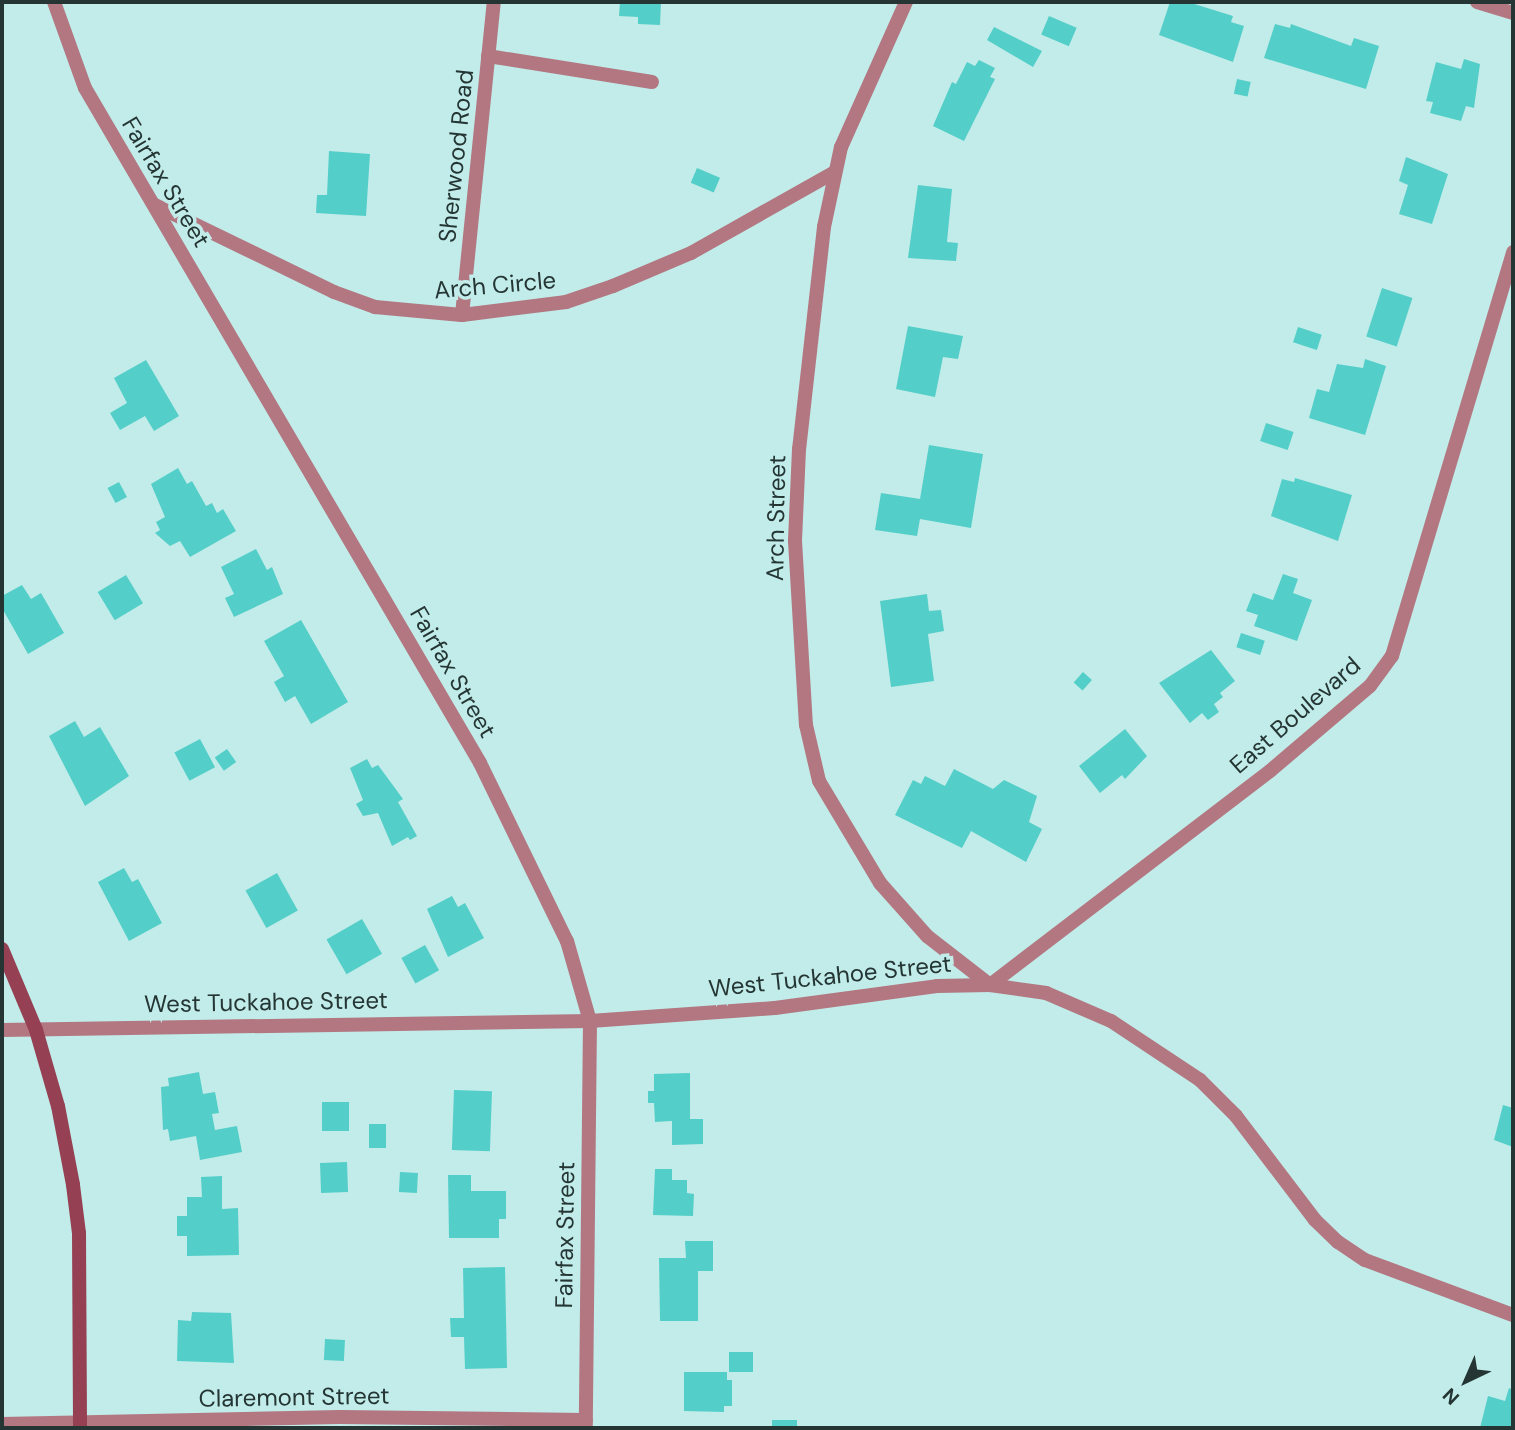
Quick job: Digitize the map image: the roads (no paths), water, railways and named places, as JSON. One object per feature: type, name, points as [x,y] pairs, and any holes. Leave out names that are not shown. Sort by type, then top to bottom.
[{"type":"main road","points":[[2,949],[36,1030],[58,1106],[79,1233],[80,1426]]},
{"type":"street","name":"Fairfax Street","points":[[54,2],[85,88],[480,763],[567,941],[590,1021],[586,1424]]},
{"type":"street","name":"Sherwood Road","points":[[462,315],[494,2]]},
{"type":"street","name":"Arch Street","points":[[906,2],[857,107],[834,173],[799,462],[795,541],[806,725],[819,781],[880,883],[927,936],[990,985]]},
{"type":"street","points":[[1477,2],[1513,13]]},
{"type":"street","points":[[488,56],[652,82]]},
{"type":"street","name":"Arch Circle","points":[[153,204],[334,292],[413,314],[462,315],[566,302],[613,286],[691,253],[834,173]]},
{"type":"street","name":"East Boulevard","points":[[990,985],[1270,771],[1370,686],[1392,656],[1513,253]]},
{"type":"street","name":"West Tuckahoe Street","points":[[2,1030],[590,1021],[775,1008],[937,986],[990,985],[1068,1000],[1162,1051],[1236,1116],[1315,1220],[1338,1242],[1365,1260],[1513,1315]]},
{"type":"street","name":"Claremont Street","points":[[2,1424],[80,1426],[340,1417],[586,1424]]}]
